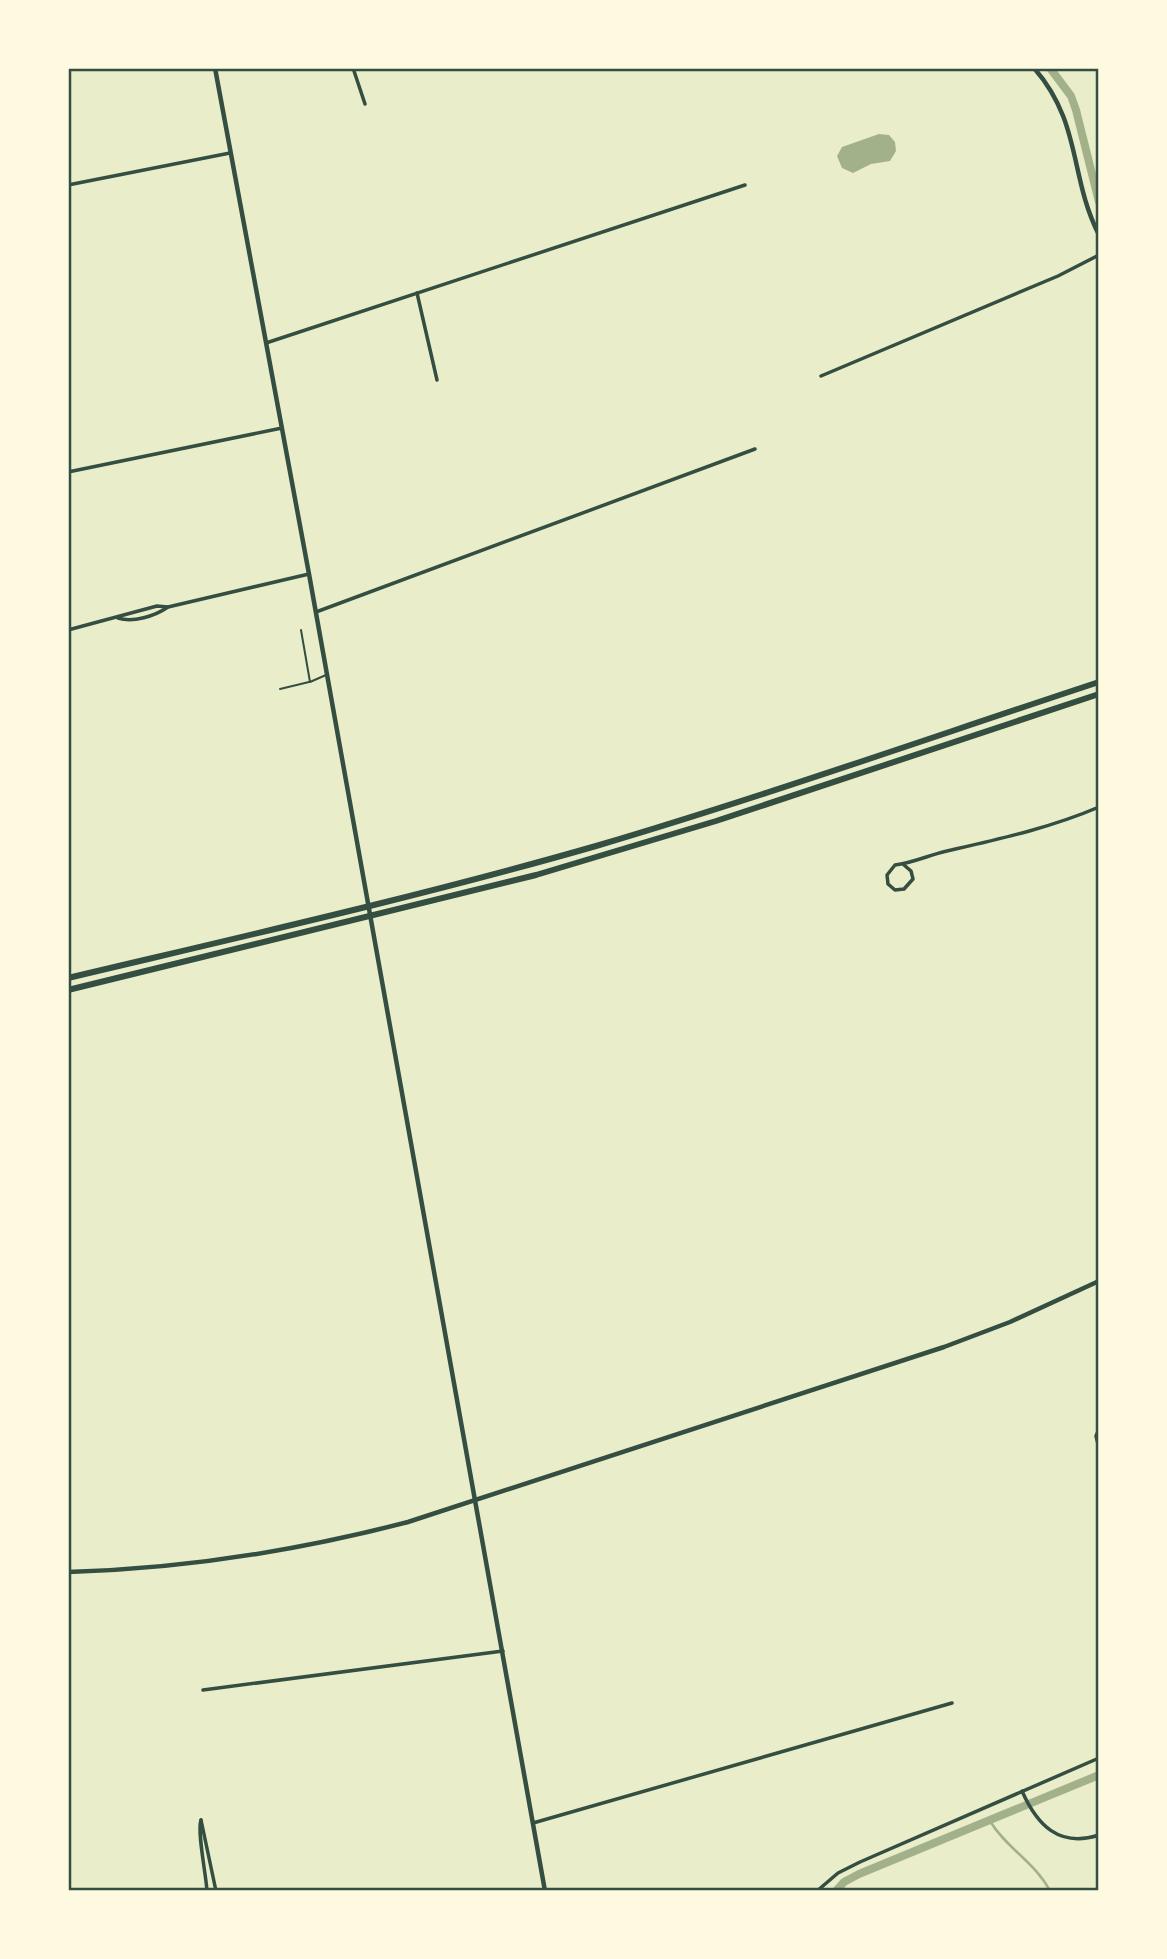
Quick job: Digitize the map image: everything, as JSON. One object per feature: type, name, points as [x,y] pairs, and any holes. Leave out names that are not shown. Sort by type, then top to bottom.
[{"type":"highway","points":[[68,978],[465,882],[636,834],[1099,682]]},
{"type":"highway","points":[[68,990],[499,885],[641,844],[1099,694]]},
{"type":"street","points":[[215,68],[477,1500],[545,1891]]},
{"type":"street","points":[[353,68],[365,104]]},
{"type":"street","points":[[1034,68],[1055,96],[1066,120],[1084,197],[1099,235]]},
{"type":"street","points":[[68,185],[230,153]]},
{"type":"street","points":[[266,343],[745,185]]},
{"type":"street","points":[[821,376],[1058,276],[1099,254]]},
{"type":"street","points":[[417,293],[437,380]]},
{"type":"street","points":[[68,472],[282,428]]},
{"type":"street","points":[[316,612],[755,449]]},
{"type":"street","points":[[68,630],[157,606],[168,607],[309,574]]},
{"type":"street","points":[[904,865],[911,870],[911,884],[904,890],[895,890],[888,884],[888,871],[895,865],[904,865],[932,855],[1018,835],[1099,807]]},
{"type":"street","points":[[68,1572],[172,1566],[289,1549],[408,1522],[944,1347],[1010,1322],[1099,1282]]},
{"type":"street","points":[[1099,1430],[1096,1436],[1099,1448]]},
{"type":"street","points":[[202,1690],[503,1651]]},
{"type":"street","points":[[533,1823],[953,1703]]},
{"type":"street","points":[[817,1891],[849,1867],[1099,1758]]},
{"type":"street","points":[[1022,1791],[1034,1815],[1045,1827],[1064,1836],[1080,1838],[1099,1835]]},
{"type":"street","points":[[207,1891],[199,1829],[201,1820],[216,1891]]},
{"type":"lane","points":[[301,630],[310,682]]},
{"type":"lane","points":[[280,690],[327,675]]},
{"type":"shaded area","points":[[879,134],[889,135],[895,142],[896,151],[890,161],[871,164],[853,173],[842,168],[837,156],[842,147]]},
{"type":"waterway","points":[[1050,68],[1071,96],[1099,202]]},
{"type":"waterway","points":[[836,1891],[844,1882],[859,1874],[1099,1775]]},
{"type":"waterway","points":[[990,1821],[1037,1872],[1050,1891]]}]
